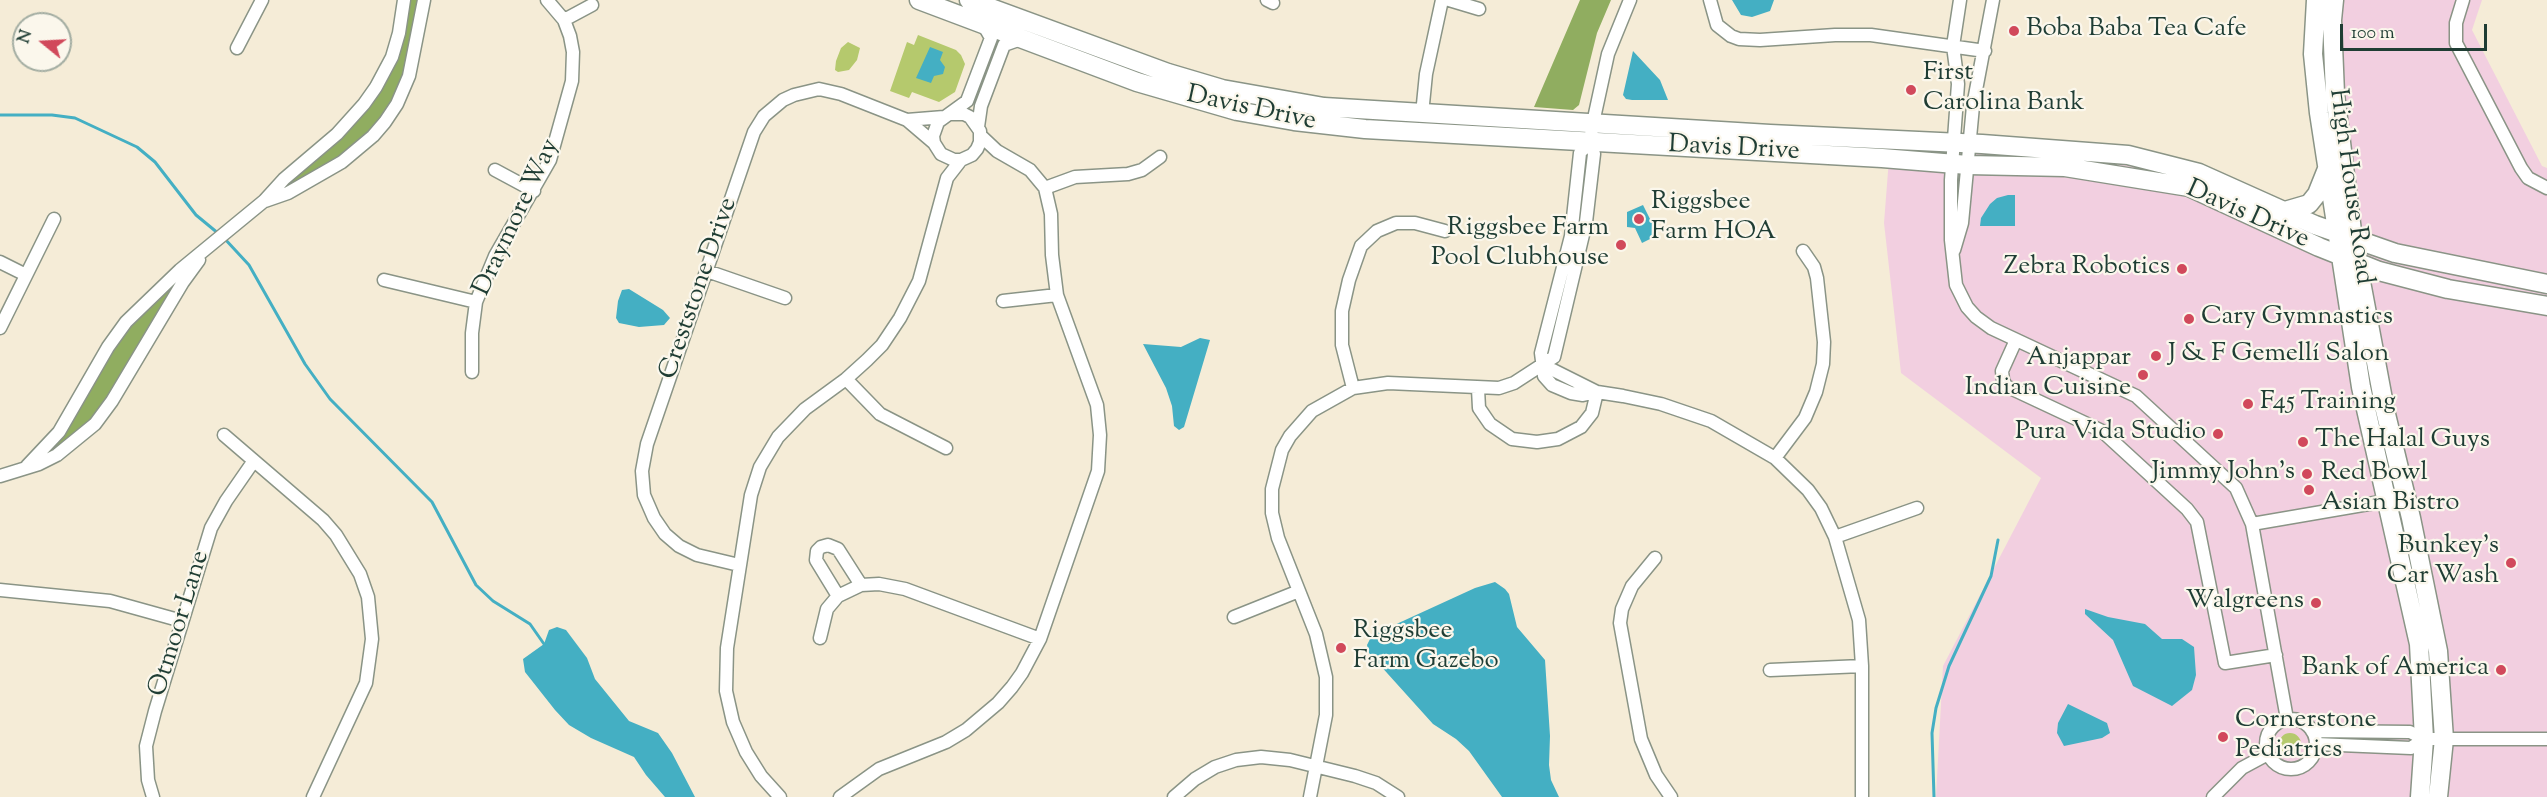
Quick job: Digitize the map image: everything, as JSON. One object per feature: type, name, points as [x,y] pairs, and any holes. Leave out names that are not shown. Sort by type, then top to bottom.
[{"type":"main road","name":"Davis Drive","points":[[919,0],[1185,97],[1237,111],[1294,121],[1365,129],[1591,132],[1961,143],[2128,156],[2173,165],[2221,182],[2345,236],[2395,253],[2547,284]]},
{"type":"main road","name":"Davis Drive","points":[[969,0],[1134,62],[1222,89],[1324,107],[1422,114],[1591,132],[1960,165],[2065,167],[2189,187],[2349,260],[2403,279],[2547,306]]},
{"type":"main road","name":"High House Road","points":[[2316,0],[2314,76],[2327,169],[2345,236]]},
{"type":"main road","name":"High House Road","points":[[2334,0],[2332,20],[2335,94],[2345,236],[2415,536],[2438,651],[2444,739],[2438,797]]},
{"type":"main road","points":[[2285,211],[2309,204],[2317,194],[2327,169]]},
{"type":"main road","name":"High House Road","points":[[2349,260],[2361,387],[2419,644],[2424,740],[2420,797]]},
{"type":"main road","points":[[2386,501],[2392,504],[2400,520],[2415,536]]},
{"type":"street","points":[[237,48],[262,0]]},
{"type":"street","points":[[27,466],[59,432],[108,347],[126,322],[180,270],[264,201],[284,179],[337,134],[376,87],[396,46],[404,0]]},
{"type":"street","points":[[264,201],[288,194],[342,162],[386,122],[409,76],[424,0]]},
{"type":"street","name":"Draymore Way","points":[[472,372],[472,333],[476,302],[495,256],[550,160],[572,81],[573,52],[564,20],[547,0]]},
{"type":"street","points":[[1422,114],[1428,64],[1442,0]]},
{"type":"street","points":[[1449,0],[1479,9]]},
{"type":"street","points":[[1310,797],[1326,715],[1326,677],[1316,634],[1274,525],[1271,501],[1275,473],[1282,450],[1300,422],[1322,404],[1353,388],[1388,383],[1478,389],[1499,388],[1514,383],[1554,357],[1580,257],[1594,154],[1591,132],[1608,54],[1630,0]]},
{"type":"street","points":[[1710,0],[1718,25],[1731,36],[1739,39],[1871,35],[1985,51]]},
{"type":"street","points":[[1960,0],[1953,46],[1958,84],[1961,143],[1951,240],[1953,274],[1967,307],[1991,328],[2136,396],[2227,477],[2242,498],[2252,524],[2287,719]]},
{"type":"street","points":[[1961,143],[1985,51],[1993,0]]},
{"type":"street","points":[[2463,0],[2456,23],[2456,43],[2520,168],[2533,182],[2547,188]]},
{"type":"street","points":[[564,20],[592,5]]},
{"type":"street","points":[[947,178],[938,149],[935,129],[947,116],[967,101],[991,38],[982,24]]},
{"type":"street","points":[[780,797],[761,776],[746,752],[733,722],[728,699],[725,661],[751,495],[765,457],[778,437],[796,418],[846,379],[882,345],[910,302],[925,262],[947,178],[977,149],[981,106],[1004,45],[1021,39]]},
{"type":"street","name":"Creststone Drive","points":[[739,565],[697,555],[673,541],[654,518],[644,495],[642,471],[647,444],[754,132],[771,108],[794,95],[808,91],[829,90],[907,120],[938,149]]},
{"type":"street","points":[[840,797],[879,769],[946,742],[983,717],[998,703],[1022,673],[1040,639],[1094,487],[1100,454],[1099,417],[1093,389],[1057,295],[1052,255],[1051,214],[1046,188],[1030,170],[997,151],[970,117],[964,114],[947,116]]},
{"type":"street","name":"Creststone Drive","points":[[907,120],[947,116]]},
{"type":"street","points":[[938,149],[947,158],[967,158],[997,151]]},
{"type":"street","points":[[1046,188],[1075,177],[1128,174],[1142,170],[1160,157]]},
{"type":"street","points":[[495,170],[534,191]]},
{"type":"street","points":[[0,328],[54,219]]},
{"type":"street","points":[[1353,388],[1342,345],[1342,310],[1349,280],[1361,246],[1377,231],[1396,223],[1415,223],[1445,231]]},
{"type":"street","points":[[0,476],[39,464],[57,455],[95,424],[112,401],[183,282],[213,243]]},
{"type":"street","points":[[1775,458],[1805,418],[1816,392],[1823,364],[1824,342],[1817,278],[1814,267],[1803,251]]},
{"type":"street","points":[[0,262],[26,274]]},
{"type":"street","points":[[707,271],[785,298]]},
{"type":"street","points":[[384,280],[476,302]]},
{"type":"street","points":[[1003,301],[1057,295]]},
{"type":"street","points":[[2016,340],[2002,371],[2006,386],[2102,431],[2187,509],[2197,522],[2225,663],[2276,655]]},
{"type":"street","points":[[1543,366],[1597,392],[1661,404],[1730,430],[1775,458],[1808,490],[1821,508],[1835,537],[1856,605],[1862,666],[1862,797]]},
{"type":"street","points":[[846,379],[880,414],[946,448]]},
{"type":"street","points":[[1478,389],[1479,408],[1490,424],[1512,439],[1537,442],[1558,439],[1581,427],[1592,412],[1597,392]]},
{"type":"street","points":[[224,435],[323,520],[360,574],[370,608],[371,653],[366,683],[313,797]]},
{"type":"street","name":"Otmoor Lane","points":[[153,797],[148,780],[146,746],[182,621],[211,528],[226,501],[253,462]]},
{"type":"street","points":[[2252,524],[2386,501]]},
{"type":"street","points":[[1835,537],[1917,508]]},
{"type":"street","points":[[838,596],[816,560],[817,551],[821,548],[828,545],[838,549],[861,585]]},
{"type":"street","points":[[1655,558],[1632,586],[1624,603],[1620,623],[1641,739],[1656,775],[1671,797]]},
{"type":"street","points":[[820,638],[828,609],[838,596],[861,585],[879,584],[905,589],[1040,639]]},
{"type":"street","points":[[0,590],[110,601],[182,621]]},
{"type":"street","points":[[1234,617],[1299,591]]},
{"type":"street","points":[[1770,670],[1862,666]]},
{"type":"street","points":[[2287,719],[2301,721],[2312,731],[2316,744],[2312,758],[2302,767],[2282,768],[2268,754],[2266,746],[2269,732],[2274,726],[2287,719]]},
{"type":"street","points":[[2312,731],[2410,732],[2424,740]]},
{"type":"street","points":[[2316,744],[2410,748],[2424,740],[2547,739]]},
{"type":"street","points":[[2213,797],[2242,768],[2268,754]]},
{"type":"street","points":[[1174,797],[1204,773],[1236,760],[1273,757],[1376,783],[1398,797]]},
{"type":"shaded area","points":[[2332,0],[2482,0],[2472,30],[2542,166],[2547,168],[2547,797],[1936,797],[1943,666],[2041,478],[1901,373],[1884,223],[1890,146],[2073,155],[2182,176],[2347,247],[2343,192],[2323,41]]},
{"type":"green space","points":[[408,0],[420,0],[402,84],[382,119],[356,148],[288,190],[284,188],[379,88]]},
{"type":"green space","points":[[1580,0],[1611,0],[1597,33],[1579,105],[1573,110],[1534,107]]},
{"type":"green space","points":[[918,35],[956,50],[965,64],[955,92],[939,102],[912,92],[909,98],[890,91],[907,42],[914,45]]},
{"type":"green space","points":[[848,42],[860,48],[857,60],[849,70],[838,72],[835,70],[836,61],[841,48]]},
{"type":"green space","points":[[200,255],[105,406],[66,447],[34,463],[120,333]]},
{"type":"green space","points":[[2290,733],[2298,736],[2301,744],[2298,752],[2290,755],[2282,752],[2279,744],[2282,736]]},
{"type":"water","points":[[1732,0],[1774,0],[1770,11],[1752,17],[1741,15]]},
{"type":"water","points":[[930,47],[943,52],[940,60],[945,67],[943,74],[934,76],[931,83],[916,78]]},
{"type":"water","points":[[1633,51],[1660,80],[1668,100],[1632,100],[1626,99],[1623,95]]},
{"type":"water","points":[[2015,195],[2015,226],[1980,226],[1981,218],[1990,204],[1997,198]]},
{"type":"water","name":"Riggsbee Farm HOA","points":[[1643,205],[1658,235],[1642,243],[1635,228],[1627,227],[1627,212]]},
{"type":"water","points":[[629,289],[663,310],[670,318],[664,325],[639,327],[619,323],[616,318],[618,301],[622,290]]},
{"type":"water","points":[[1200,338],[1210,340],[1184,427],[1179,430],[1174,426],[1172,406],[1166,388],[1143,344],[1181,347]]},
{"type":"water","points":[[1495,582],[1509,594],[1517,627],[1545,660],[1550,736],[1549,765],[1551,780],[1559,797],[1502,797],[1469,751],[1456,739],[1433,724],[1369,653],[1367,645],[1370,639],[1379,632],[1475,588]]},
{"type":"water","points":[[2085,609],[2108,617],[2145,624],[2162,639],[2182,639],[2194,647],[2196,675],[2192,690],[2172,706],[2133,686],[2113,640],[2085,614]]},
{"type":"water","points":[[557,627],[566,630],[587,658],[595,679],[629,721],[658,733],[672,753],[695,797],[665,797],[634,757],[591,738],[569,725],[555,710],[525,672],[523,659],[544,644],[549,630]]},
{"type":"water","points":[[2068,704],[2107,723],[2110,733],[2102,738],[2064,746],[2057,733],[2058,723]]},
{"type":"waterway","points":[[0,115],[52,115],[75,118],[137,147],[155,162],[196,215],[219,234]]},
{"type":"waterway","points":[[224,238],[249,265],[305,364],[330,399],[432,502],[476,585],[493,601],[530,624],[544,644]]},
{"type":"waterway","points":[[1934,797],[1932,733],[1936,708],[1949,666],[1991,576],[1998,540]]},
{"type":"place","name":"Boba Baba Tea Cafe","points":[[2014,31]]},
{"type":"place","name":"First Carolina Bank","points":[[1911,90]]},
{"type":"place","name":"Riggsbee Farm HOA","points":[[1639,219]]},
{"type":"place","name":"Riggsbee Farm Pool Clubhouse","points":[[1621,245]]},
{"type":"place","name":"Zebra Robotics","points":[[2182,269]]},
{"type":"place","name":"Cary Gymnastics","points":[[2189,319]]},
{"type":"place","name":"J & F Gemellí Salon","points":[[2156,356]]},
{"type":"place","name":"Anjappar Indian Cuisine","points":[[2143,375]]},
{"type":"place","name":"F45 Training","points":[[2248,404]]},
{"type":"place","name":"Pura Vida Studio","points":[[2218,434]]},
{"type":"place","name":"The Halal Guys","points":[[2303,442]]},
{"type":"place","name":"Jimmy John's","points":[[2307,474]]},
{"type":"place","name":"Red Bowl Asian Bistro","points":[[2309,490]]},
{"type":"place","name":"Bunkey's Car Wash","points":[[2511,563]]},
{"type":"place","name":"Walgreens","points":[[2316,603]]},
{"type":"place","name":"Riggsbee Farm Gazebo","points":[[1341,648]]},
{"type":"place","name":"Bank of America","points":[[2501,670]]},
{"type":"place","name":"Cornerstone Pediatrics","points":[[2223,737]]}]
